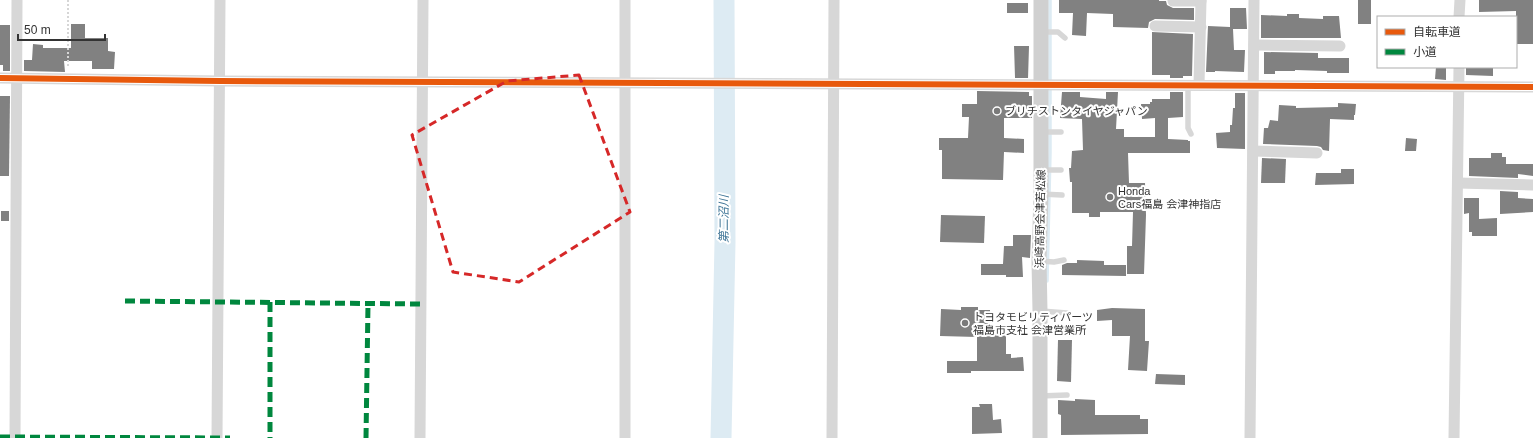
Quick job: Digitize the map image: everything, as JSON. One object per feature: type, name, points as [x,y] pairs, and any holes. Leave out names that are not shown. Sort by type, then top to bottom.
[{"type":"main road","name":"浜崎高野会津若松線","points":[[1040,438],[1040,396],[1048,311],[1039,261],[1047,194],[1047,170],[1041,132],[1043,84],[1041,0]]},
{"type":"street","points":[[15,438],[17,0]]},
{"type":"street","points":[[217,438],[220,0]]},
{"type":"street","points":[[420,438],[423,0]]},
{"type":"street","points":[[625,0],[625,438]]},
{"type":"street","points":[[832,438],[834,0]]},
{"type":"street","points":[[1173,0],[1201,0],[1201,27],[1194,85]]},
{"type":"street","points":[[1250,438],[1254,0]]},
{"type":"street","points":[[1460,0],[1460,16]]},
{"type":"street","points":[[1155,26],[1201,27]]},
{"type":"street","points":[[1254,45],[1340,46]]},
{"type":"street","points":[[1454,438],[1459,68]]},
{"type":"street","points":[[0,78],[220,81],[732,82],[1533,87]]},
{"type":"street","points":[[1253,151],[1317,152]]},
{"type":"street","points":[[1458,183],[1532,185]]},
{"type":"lane","points":[[1041,32],[1058,32],[1065,38]]},
{"type":"lane","points":[[1191,134],[1188,128],[1194,85]]},
{"type":"lane","points":[[1041,132],[1059,132]]},
{"type":"lane","points":[[1047,170],[1061,170]]},
{"type":"lane","points":[[1047,194],[1062,195]]},
{"type":"lane","points":[[1039,261],[1054,262],[1064,260]]},
{"type":"lane","points":[[1048,311],[1067,313]]},
{"type":"lane","points":[[1040,396],[1067,395]]},
{"type":"path","points":[[68,0],[68,79]]},
{"type":"highlighted area","points":[[579,75],[630,212],[519,282],[453,272],[412,135],[507,81]]},
{"type":"building","points":[[1059,0],[1166,1],[1167,5],[1173,8],[1194,8],[1194,20],[1155,19],[1149,22],[1148,28],[1113,27],[1113,14],[1087,13],[1086,36],[1072,35],[1073,13],[1059,13]]},
{"type":"building","points":[[1358,0],[1371,0],[1371,24],[1358,24]]},
{"type":"building","points":[[1479,0],[1533,0],[1533,44],[1517,44],[1516,11],[1479,12]]},
{"type":"building","points":[[1007,3],[1028,3],[1028,13],[1007,13]]},
{"type":"building","points":[[1230,8],[1246,8],[1247,29],[1233,29],[1234,50],[1245,50],[1244,72],[1206,72],[1208,26],[1230,27]]},
{"type":"building","points":[[1287,14],[1299,14],[1299,18],[1323,19],[1323,16],[1339,16],[1341,38],[1261,38],[1261,15],[1287,16]]},
{"type":"building","points":[[71,24],[85,24],[85,38],[108,38],[108,51],[115,52],[114,69],[92,69],[92,61],[64,61],[65,72],[24,71],[24,60],[32,60],[33,44],[43,45],[43,48],[71,48]]},
{"type":"building","points":[[0,25],[10,25],[10,71],[3,71],[3,65],[0,65]]},
{"type":"building","points":[[1152,32],[1193,34],[1192,76],[1170,78],[1170,75],[1152,75]]},
{"type":"building","points":[[1014,46],[1029,46],[1028,78],[1015,78]]},
{"type":"building","points":[[1264,52],[1318,53],[1318,58],[1349,58],[1349,73],[1327,73],[1327,71],[1295,70],[1275,71],[1275,74],[1264,74]]},
{"type":"building","points":[[1436,68],[1446,68],[1446,80],[1435,79]]},
{"type":"building","points":[[1466,68],[1493,68],[1493,76],[1466,75]]},
{"type":"building","points":[[977,91],[1029,92],[1029,96],[1032,96],[1032,118],[1004,118],[1004,138],[1024,139],[1024,153],[1004,152],[1003,180],[942,179],[942,150],[939,150],[939,138],[968,138],[969,117],[962,117],[962,104],[977,104]]},
{"type":"building","points":[[1062,92],[1080,92],[1080,97],[1106,99],[1106,92],[1118,92],[1116,129],[1124,129],[1124,137],[1155,137],[1155,118],[1142,119],[1141,104],[1150,104],[1152,99],[1170,99],[1170,92],[1183,92],[1183,117],[1168,118],[1168,139],[1190,141],[1190,153],[1128,153],[1129,183],[1145,183],[1146,215],[1144,274],[1127,274],[1127,246],[1132,246],[1133,212],[1100,212],[1100,217],[1089,217],[1089,213],[1072,213],[1072,182],[1070,182],[1069,168],[1071,168],[1072,151],[1083,150],[1082,119],[1060,118]]},
{"type":"building","points":[[1235,93],[1245,93],[1245,149],[1217,148],[1216,133],[1230,132],[1233,108],[1235,108]]},
{"type":"building","points":[[0,96],[10,96],[9,176],[0,176]]},
{"type":"building","points":[[1338,103],[1356,104],[1355,115],[1354,120],[1330,119],[1329,151],[1323,150],[1321,147],[1317,146],[1263,144],[1264,128],[1268,128],[1270,120],[1278,121],[1279,105],[1296,106],[1296,108],[1338,107]]},
{"type":"building","points":[[1406,138],[1417,139],[1416,151],[1405,151]]},
{"type":"building","points":[[1491,153],[1502,153],[1502,157],[1506,157],[1506,164],[1533,164],[1533,176],[1518,174],[1518,178],[1469,176],[1469,158],[1491,158]]},
{"type":"building","points":[[1262,158],[1286,159],[1285,183],[1261,183]]},
{"type":"building","points":[[1341,169],[1354,169],[1354,184],[1315,185],[1316,173],[1341,173]]},
{"type":"building","points":[[1500,191],[1518,192],[1518,198],[1533,199],[1533,212],[1500,214]]},
{"type":"building","points":[[1464,198],[1479,198],[1479,219],[1497,218],[1497,236],[1472,236],[1472,232],[1469,232],[1469,213],[1464,214]]},
{"type":"building","points":[[1,211],[9,211],[9,221],[1,221]]},
{"type":"building","points":[[941,215],[985,216],[984,243],[940,242]]},
{"type":"building","points":[[1013,235],[1031,235],[1030,258],[1022,257],[1023,277],[981,275],[981,264],[1003,264],[1004,246],[1013,246]]},
{"type":"building","points":[[1077,260],[1104,261],[1104,265],[1126,265],[1126,276],[1062,275],[1062,265],[1067,263],[1077,263]]},
{"type":"building","points":[[961,307],[978,307],[978,310],[990,310],[990,326],[1006,326],[1006,354],[1011,354],[1011,358],[1023,357],[1024,371],[971,371],[971,373],[947,373],[947,361],[977,361],[977,337],[940,336],[941,309],[961,310]]},
{"type":"building","points":[[1112,308],[1145,309],[1145,341],[1149,341],[1147,371],[1128,370],[1130,336],[1112,336],[1112,320],[1097,321],[1097,310]]},
{"type":"building","points":[[1058,340],[1072,340],[1071,382],[1057,381]]},
{"type":"building","points":[[1156,374],[1185,375],[1185,385],[1155,384]]},
{"type":"building","points":[[1075,399],[1095,400],[1095,415],[1140,415],[1140,419],[1148,419],[1148,434],[1061,435],[1061,415],[1058,414],[1058,400],[1075,401]]},
{"type":"building","points":[[979,404],[992,404],[993,420],[1001,419],[1002,433],[972,434],[972,407],[980,407]]},
{"type":"waterway","name":"第二沼川","points":[[721,438],[725,242],[724,0]]},
{"type":"waterway","points":[[1047,281],[1050,153],[1050,0]]},
{"type":"marked path","points":[[125,301],[421,304]]},
{"type":"marked path","points":[[270,302],[270,438]]},
{"type":"marked path","points":[[366,438],[368,304]]},
{"type":"marked path","points":[[0,437],[230,438]]},
{"type":"cycle path","points":[[0,78],[220,81],[1533,87]]},
{"type":"place","name":"ブリチストンタイヤジャパン","points":[[997,111]]},
{"type":"place","name":"Honda Cars福島 会津神指店","points":[[1110,197]]},
{"type":"place","name":"トヨタモビリティパーツ 福島市支社 会津営業所","points":[[965,323]]}]
